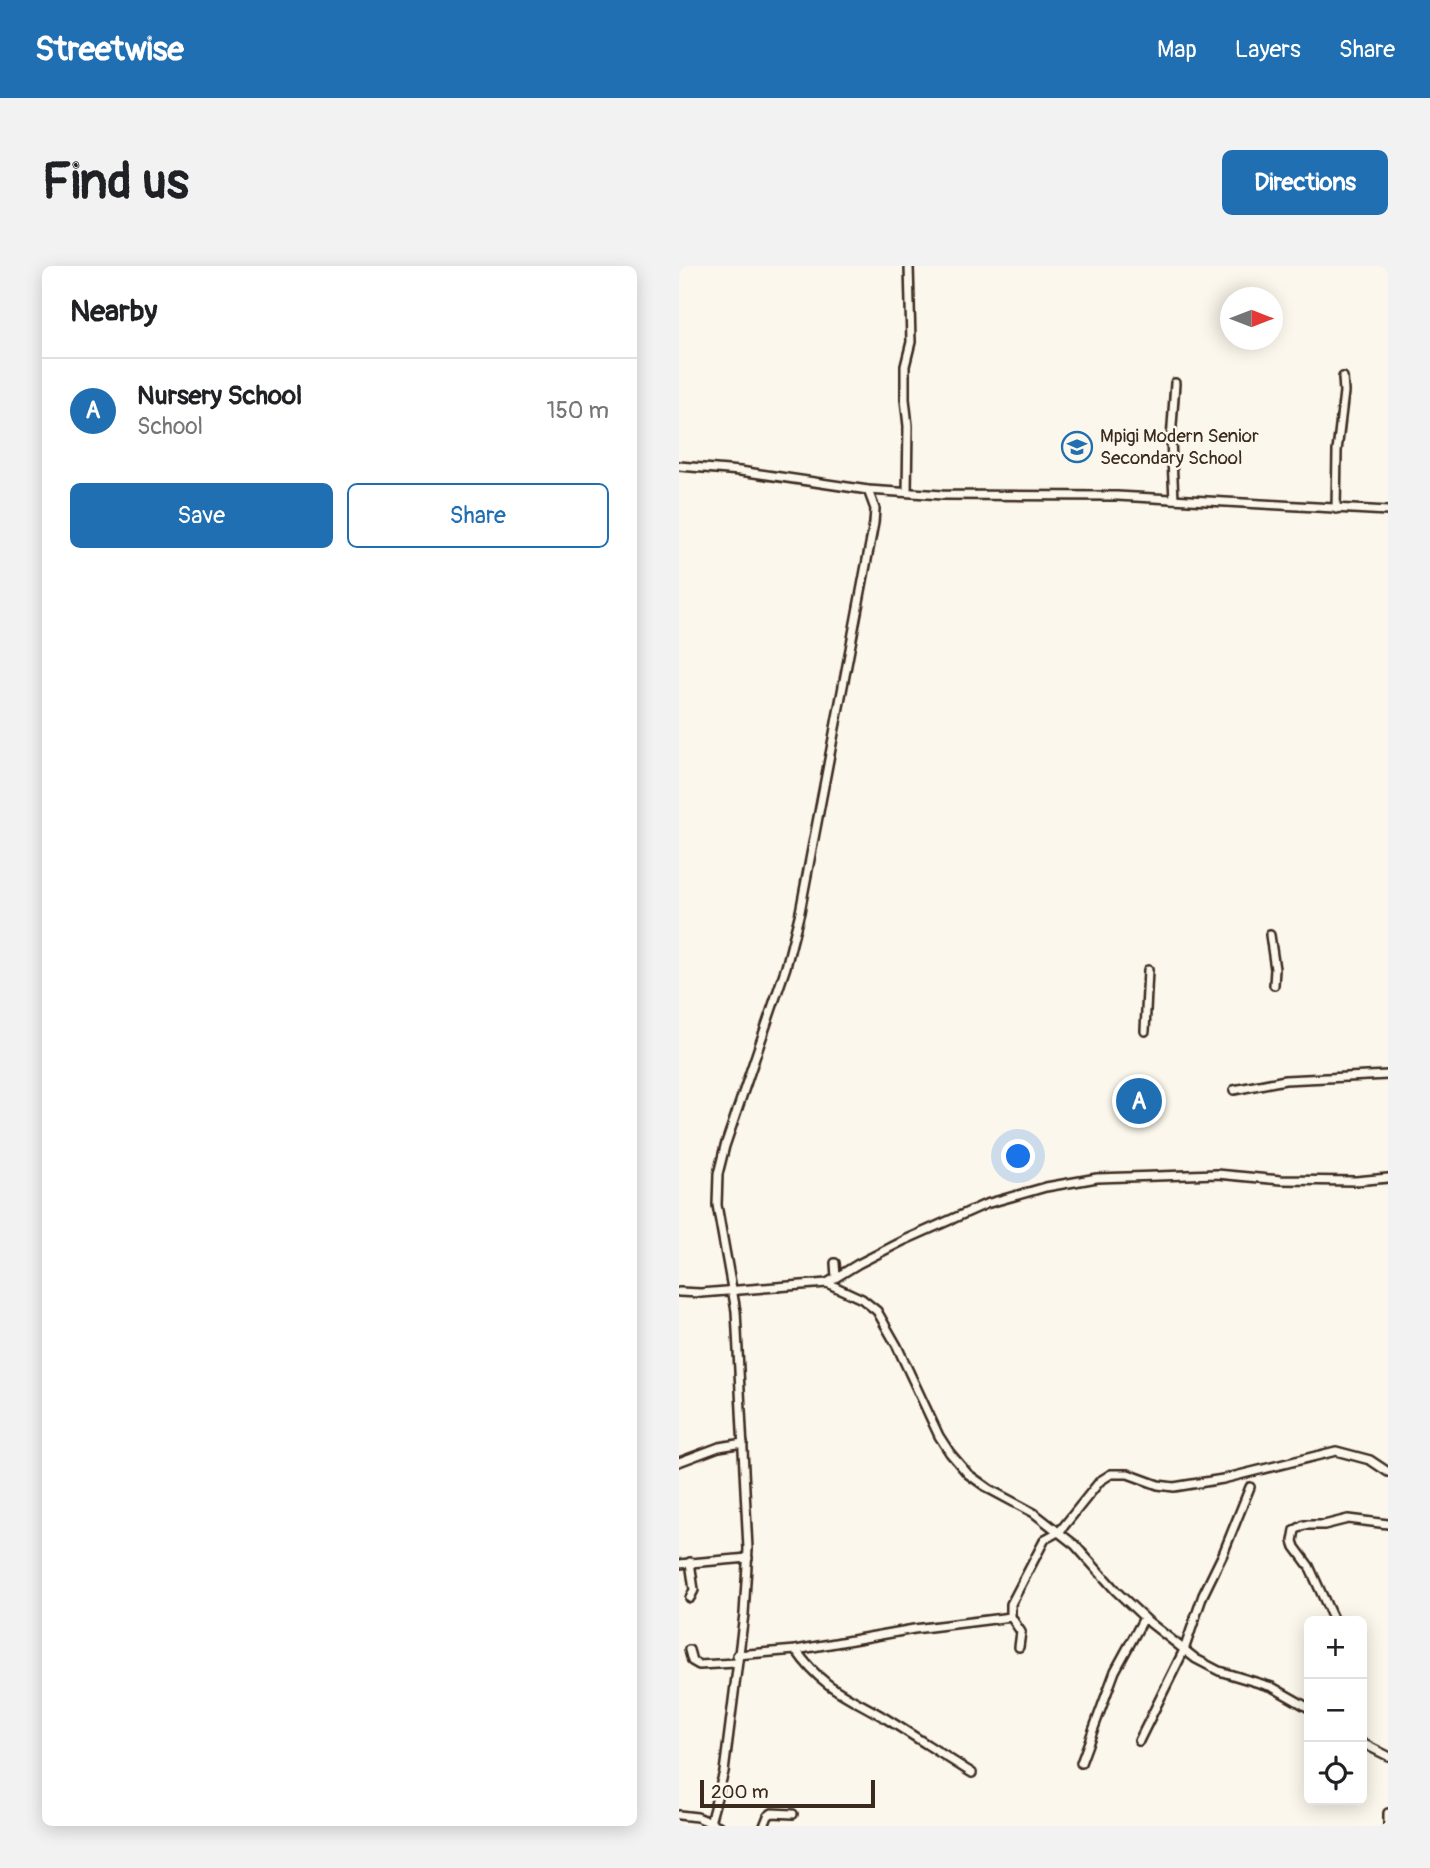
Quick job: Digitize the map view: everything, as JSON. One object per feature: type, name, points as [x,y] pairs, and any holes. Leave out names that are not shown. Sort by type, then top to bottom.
[{"type":"street","points":[[907,492],[909,454],[905,366],[911,342],[909,266]]},
{"type":"street","points":[[1336,509],[1343,377]]},
{"type":"street","points":[[1174,499],[1171,440],[1175,383]]},
{"type":"street","points":[[679,467],[740,471],[867,490],[942,495],[1174,499],[1388,511]]},
{"type":"street","points":[[679,1815],[697,1817],[713,1825],[724,1772],[744,1614],[748,1558],[736,1311],[717,1205],[718,1174],[786,967],[800,912],[874,523],[875,509],[867,490]]},
{"type":"street","points":[[1270,935],[1275,969],[1274,985]]},
{"type":"street","points":[[1145,1031],[1148,970]]},
{"type":"street","points":[[1234,1090],[1285,1080],[1388,1075]]},
{"type":"street","points":[[679,1292],[701,1293],[827,1283],[953,1217],[986,1204],[1046,1187],[1097,1178],[1217,1174],[1281,1180],[1356,1181],[1388,1178]]},
{"type":"street","points":[[835,1263],[836,1277]]},
{"type":"street","points":[[827,1283],[862,1299],[877,1311],[897,1346],[939,1436],[968,1474],[989,1489],[1034,1513],[1058,1531],[1075,1545],[1144,1618],[1184,1650],[1219,1671],[1272,1687],[1304,1705]]},
{"type":"street","points":[[679,1462],[719,1447],[743,1443]]},
{"type":"street","points":[[1019,1647],[1021,1632],[1011,1617],[1011,1604],[1045,1539],[1058,1531],[1100,1481],[1116,1473],[1174,1487],[1223,1479],[1336,1451],[1370,1460],[1388,1472]]},
{"type":"street","points":[[1139,1741],[1184,1650],[1203,1595],[1250,1487]]},
{"type":"street","points":[[1333,1616],[1293,1541],[1296,1530],[1304,1525],[1324,1525],[1348,1519],[1388,1524]]},
{"type":"street","points":[[679,1564],[748,1558]]},
{"type":"street","points":[[690,1562],[694,1590],[690,1598]]},
{"type":"street","points":[[689,1650],[692,1661],[699,1665],[914,1629],[1011,1617]]},
{"type":"street","points":[[1081,1763],[1115,1671],[1144,1618]]},
{"type":"street","points":[[796,1650],[817,1678],[972,1773]]},
{"type":"street","points":[[1367,1746],[1388,1756]]},
{"type":"street","points":[[764,1826],[772,1812],[793,1814]]},
{"type":"street","points":[[1388,1813],[1388,1826]]},
{"type":"place","name":"Mpigi Modern Senior Secondary School","points":[[1077,447]]},
{"type":"place","name":"Nursery School","points":[[1139,1101]]}]
